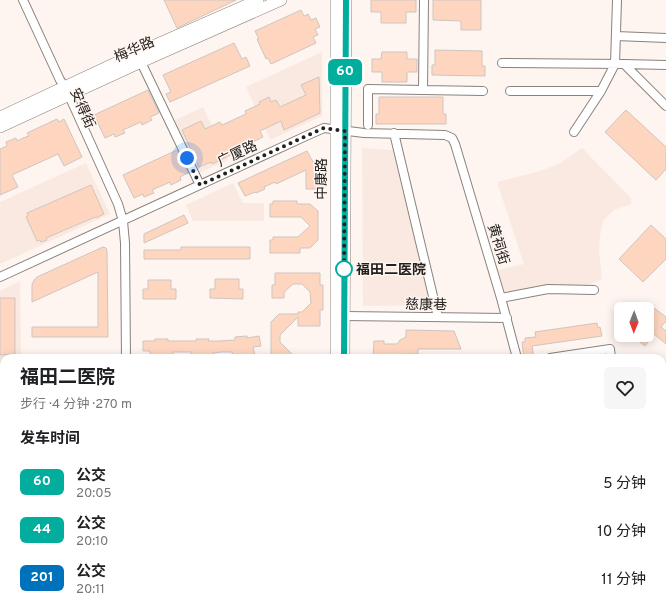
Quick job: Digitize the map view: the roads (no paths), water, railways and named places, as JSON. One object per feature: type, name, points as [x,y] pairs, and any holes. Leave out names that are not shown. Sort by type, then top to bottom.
[{"type":"main road","name":"梅华路","points":[[139,58],[258,0]]},
{"type":"main road","name":"梅华路","points":[[0,117],[281,0]]},
{"type":"main road","name":"中康路","points":[[336,0],[341,130],[344,354]]},
{"type":"main road","name":"中康路","points":[[336,354],[341,130],[346,0]]},
{"type":"main road","name":"梅华路","points":[[0,127],[63,90]]},
{"type":"street","name":"安得街","points":[[23,0],[121,222],[126,243],[126,354]]},
{"type":"street","points":[[423,90],[424,0]]},
{"type":"street","points":[[574,132],[601,91],[615,64],[616,0]]},
{"type":"street","points":[[616,36],[666,38]]},
{"type":"street","points":[[139,58],[200,185]]},
{"type":"street","points":[[502,63],[666,65]]},
{"type":"street","points":[[624,64],[666,106]]},
{"type":"street","points":[[368,126],[368,89],[483,91]]},
{"type":"street","points":[[510,91],[601,91]]},
{"type":"street","name":"广厦路","points":[[0,278],[324,128],[364,133],[444,135],[452,138]]},
{"type":"street","points":[[394,133],[438,317]]},
{"type":"street","name":"黄祠街","points":[[452,138],[507,318],[516,354]]},
{"type":"street","name":"安得街","points":[[121,222],[121,354]]},
{"type":"street","points":[[501,298],[548,289],[594,290]]},
{"type":"street","name":"慈康巷","points":[[344,316],[507,318]]},
{"type":"street","points":[[577,354],[610,349],[611,354]]},
{"type":"place","name":"福田二医院","points":[[344,269]]}]
